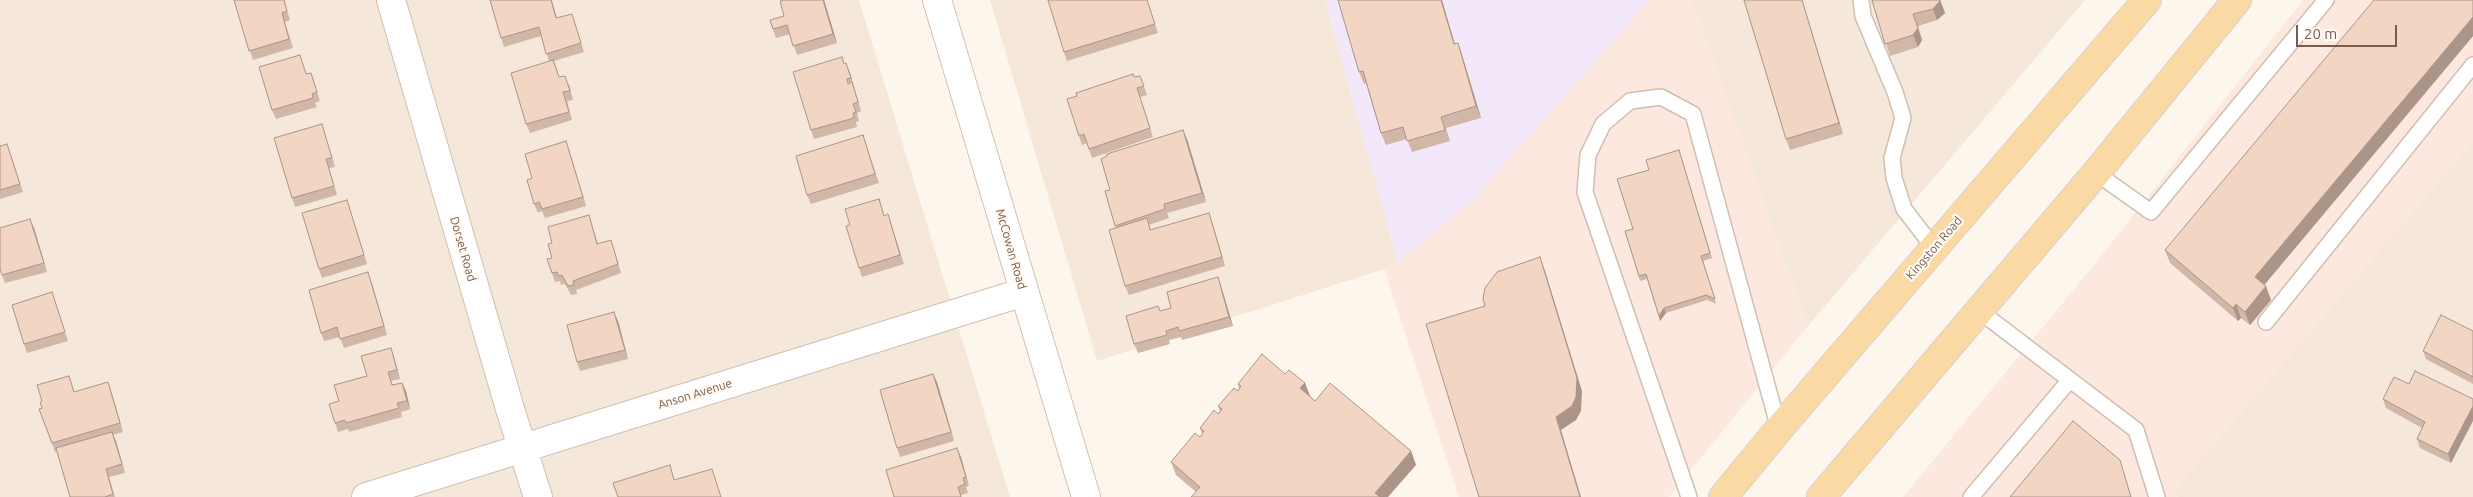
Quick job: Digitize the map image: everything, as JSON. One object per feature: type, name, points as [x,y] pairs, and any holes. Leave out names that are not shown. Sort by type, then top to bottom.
[{"type":"main road","name":"Kingston Road","points":[[1723,497],[1779,429],[2147,0]]},
{"type":"main road","points":[[1821,497],[2096,173],[2167,83],[2237,0]]},
{"type":"street","name":"Dorset Road","points":[[391,0],[538,497]]},
{"type":"street","name":"McCowan Road","points":[[938,0],[1086,497]]},
{"type":"street","name":"Anson Avenue","points":[[366,497],[1024,292]]},
{"type":"lane","points":[[1862,0],[1863,16],[1895,92],[1903,118],[1892,158],[1894,178],[1904,209],[1934,248]]},
{"type":"lane","points":[[2096,173],[2151,212],[2326,0]]},
{"type":"lane","points":[[2266,322],[2473,65]]},
{"type":"lane","points":[[1689,497],[1584,192],[1588,155],[1603,124],[1630,101],[1661,97],[1693,114],[1779,429]]},
{"type":"lane","points":[[1978,310],[2069,381],[2136,430],[2157,497]]},
{"type":"lane","points":[[1971,497],[2069,381]]},
{"type":"shaded area","points":[[0,0],[859,0],[1010,497],[0,497]]},
{"type":"shaded area","points":[[990,0],[1325,0],[1398,261],[1384,269],[1097,361]]},
{"type":"shaded area","points":[[1325,0],[1649,0],[1472,201],[1398,261]]},
{"type":"shaded area","points":[[1649,0],[1692,0],[1808,326],[1669,497],[1459,497],[1384,269],[1398,261],[1472,201]]},
{"type":"shaded area","points":[[1692,0],[2085,0],[1808,326]]},
{"type":"shaded area","points":[[2303,0],[2473,0],[2473,141],[2175,489],[2178,497],[1903,497],[2098,260]]},
{"type":"shaded area","points":[[2473,141],[2473,497],[2178,497],[2175,489]]},
{"type":"building","points":[[234,0],[284,0],[287,11],[282,13],[289,39],[249,51]]},
{"type":"building","points":[[490,0],[551,0],[556,18],[572,14],[581,43],[546,54],[539,27],[501,38]]},
{"type":"building","points":[[823,0],[833,34],[793,46],[787,25],[773,29],[770,20],[784,16],[780,1]]},
{"type":"building","points":[[1048,0],[1147,0],[1155,24],[1064,52]]},
{"type":"building","points":[[1338,0],[1441,0],[1454,44],[1458,43],[1476,106],[1441,117],[1445,130],[1407,141],[1403,127],[1381,133],[1363,71],[1359,72]]},
{"type":"building","points":[[1744,0],[1802,0],[1839,123],[1786,139]]},
{"type":"building","points":[[1872,0],[1940,1],[1933,9],[1913,14],[1918,28],[1913,35],[1885,44]]},
{"type":"building","points":[[2374,0],[2473,0],[2473,17],[2255,277],[2266,286],[2245,312],[2236,304],[2233,308],[2165,250]]},
{"type":"building","points":[[300,55],[306,74],[311,73],[317,92],[312,94],[313,98],[272,110],[259,67]]},
{"type":"building","points":[[842,57],[851,78],[847,79],[848,84],[852,82],[858,102],[853,104],[856,112],[853,113],[854,118],[811,130],[793,72]]},
{"type":"building","points":[[553,60],[559,77],[565,76],[570,91],[563,92],[569,112],[526,124],[511,73]]},
{"type":"building","points":[[1133,74],[1134,77],[1140,76],[1144,86],[1137,88],[1150,128],[1089,149],[1084,134],[1079,136],[1067,99],[1077,96],[1076,93]]},
{"type":"building","points":[[322,124],[332,158],[326,159],[334,186],[292,198],[274,138]]},
{"type":"building","points":[[1183,130],[1202,193],[1164,204],[1165,209],[1115,226],[1105,191],[1110,190],[1101,159],[1107,156],[1107,154]]},
{"type":"building","points":[[863,135],[875,174],[807,195],[796,156]]},
{"type":"building","points":[[566,141],[583,197],[542,209],[539,202],[534,204],[527,180],[532,178],[525,154]]},
{"type":"building","points":[[7,144],[20,184],[0,190],[0,146]]},
{"type":"building","points":[[1679,150],[1710,253],[1701,256],[1715,299],[1706,295],[1664,308],[1659,316],[1646,274],[1639,276],[1625,231],[1633,229],[1617,179],[1649,170],[1646,160]]},
{"type":"building","points":[[879,199],[884,216],[888,214],[900,255],[859,268],[846,226],[850,225],[845,209]]},
{"type":"building","points":[[347,200],[364,255],[319,269],[302,213]]},
{"type":"building","points":[[1209,213],[1222,257],[1125,286],[1109,230],[1147,218],[1150,230]]},
{"type":"building","points":[[589,215],[597,244],[611,240],[618,264],[573,281],[574,285],[568,286],[562,275],[558,276],[557,272],[552,273],[547,259],[552,258],[548,244],[552,243],[548,227]]},
{"type":"building","points":[[30,219],[44,263],[2,275],[0,268],[0,228]]},
{"type":"building","points":[[1540,257],[1577,378],[1576,397],[1572,406],[1556,417],[1580,497],[1479,497],[1426,324],[1485,306],[1483,299],[1485,288],[1497,272]]},
{"type":"building","points":[[368,272],[384,326],[340,339],[337,327],[321,333],[309,290]]},
{"type":"building","points":[[1218,277],[1229,317],[1179,331],[1178,327],[1166,331],[1167,335],[1134,344],[1126,316],[1158,306],[1160,311],[1171,308],[1167,292]]},
{"type":"building","points":[[52,292],[65,332],[24,344],[12,305]]},
{"type":"building","points":[[614,312],[625,350],[577,362],[567,325]]},
{"type":"building","points":[[2441,315],[2473,331],[2473,377],[2423,351]]},
{"type":"building","points":[[391,348],[397,370],[388,372],[392,385],[402,383],[407,401],[397,403],[399,408],[346,423],[345,420],[335,423],[329,404],[339,401],[334,385],[367,376],[361,356]]},
{"type":"building","points":[[1262,354],[1285,374],[1289,370],[1305,383],[1300,388],[1315,401],[1330,383],[1411,451],[1375,493],[1380,497],[1191,497],[1200,487],[1171,462],[1195,433],[1200,437],[1204,431],[1200,428],[1214,410],[1218,414],[1222,409],[1218,406],[1234,388],[1238,391],[1241,386],[1238,384]]},
{"type":"building","points":[[2415,371],[2473,399],[2473,406],[2448,454],[2417,439],[2425,422],[2383,399],[2394,377],[2409,384]]},
{"type":"building","points":[[933,374],[951,432],[897,448],[880,390]]},
{"type":"building","points":[[69,376],[74,392],[108,382],[120,423],[52,443],[39,409],[42,408],[40,402],[42,401],[37,385]]},
{"type":"building","points":[[2073,421],[2120,460],[2131,497],[2010,497]]},
{"type":"building","points":[[112,432],[122,464],[106,469],[113,494],[105,497],[70,497],[56,448]]},
{"type":"building","points":[[957,448],[966,477],[963,478],[965,484],[958,487],[961,497],[894,497],[886,470]]},
{"type":"building","points":[[670,465],[674,480],[712,469],[721,497],[618,497],[613,483]]}]
